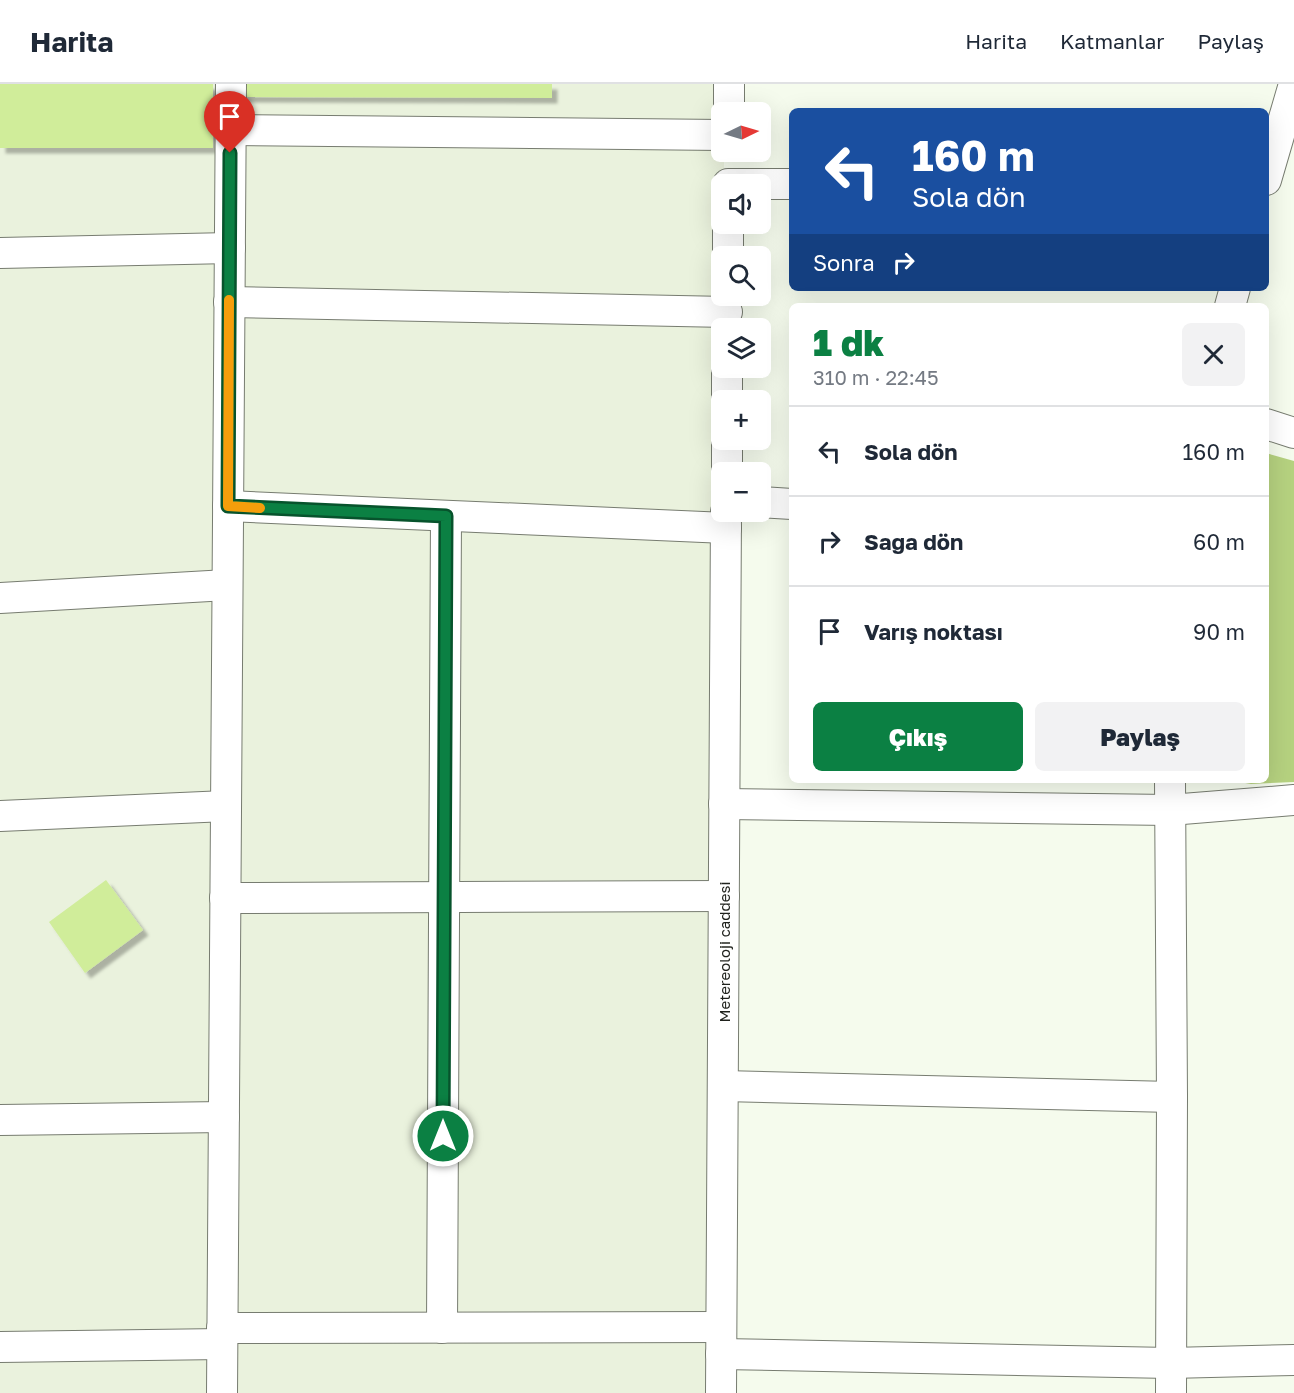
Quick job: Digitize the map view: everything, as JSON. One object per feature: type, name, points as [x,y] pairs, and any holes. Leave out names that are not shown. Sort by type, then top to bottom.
[{"type":"street","points":[[222,1393],[231,84]]},
{"type":"street","points":[[729,84],[729,102]]},
{"type":"street","points":[[1269,170],[1294,84]]},
{"type":"street","points":[[231,130],[711,135]]},
{"type":"street","points":[[771,184],[789,184]]},
{"type":"street","points":[[0,253],[230,248]]},
{"type":"street","points":[[229,302],[727,312]]},
{"type":"street","points":[[1269,425],[1294,433]]},
{"type":"street","points":[[771,503],[789,504]]},
{"type":"street","points":[[228,506],[446,516],[711,520]]},
{"type":"street","points":[[442,1328],[446,516]]},
{"type":"street","name":"Metereoloji caddesi","points":[[721,1393],[726,522]]},
{"type":"street","points":[[0,598],[227,585]]},
{"type":"street","points":[[1170,783],[1172,1097],[1170,1393]]},
{"type":"street","points":[[724,804],[1170,810],[1294,800]]},
{"type":"street","points":[[0,816],[226,806]]},
{"type":"street","points":[[225,898],[724,896]]},
{"type":"street","points":[[723,1086],[1172,1097]]},
{"type":"street","points":[[0,1120],[224,1116]]},
{"type":"street","points":[[0,1347],[442,1328],[1170,1363],[1294,1360]]},
{"type":"shaded area","points":[[0,84],[724,84],[723,102],[711,102],[711,162],[724,162],[724,174],[711,174],[711,234],[722,234],[722,246],[711,246],[711,306],[724,306],[723,318],[711,318],[711,378],[722,378],[722,390],[711,390],[711,450],[722,450],[722,462],[711,462],[711,522],[722,522],[720,1393],[0,1393]]},
{"type":"green space","points":[[1269,454],[1294,461],[1294,782],[1251,784],[1245,783],[1269,783]]},
{"type":"building","points":[[0,84],[213,84],[213,148],[0,148]]},
{"type":"building","points":[[240,84],[552,84],[552,98],[240,97]]},
{"type":"building","points":[[106,880],[143,930],[85,973],[49,922]]},
{"type":"slow traffic","points":[[229,300],[228,506],[260,508]]},
{"type":"route","points":[[230,153],[228,506],[446,516],[443,1136]]}]
